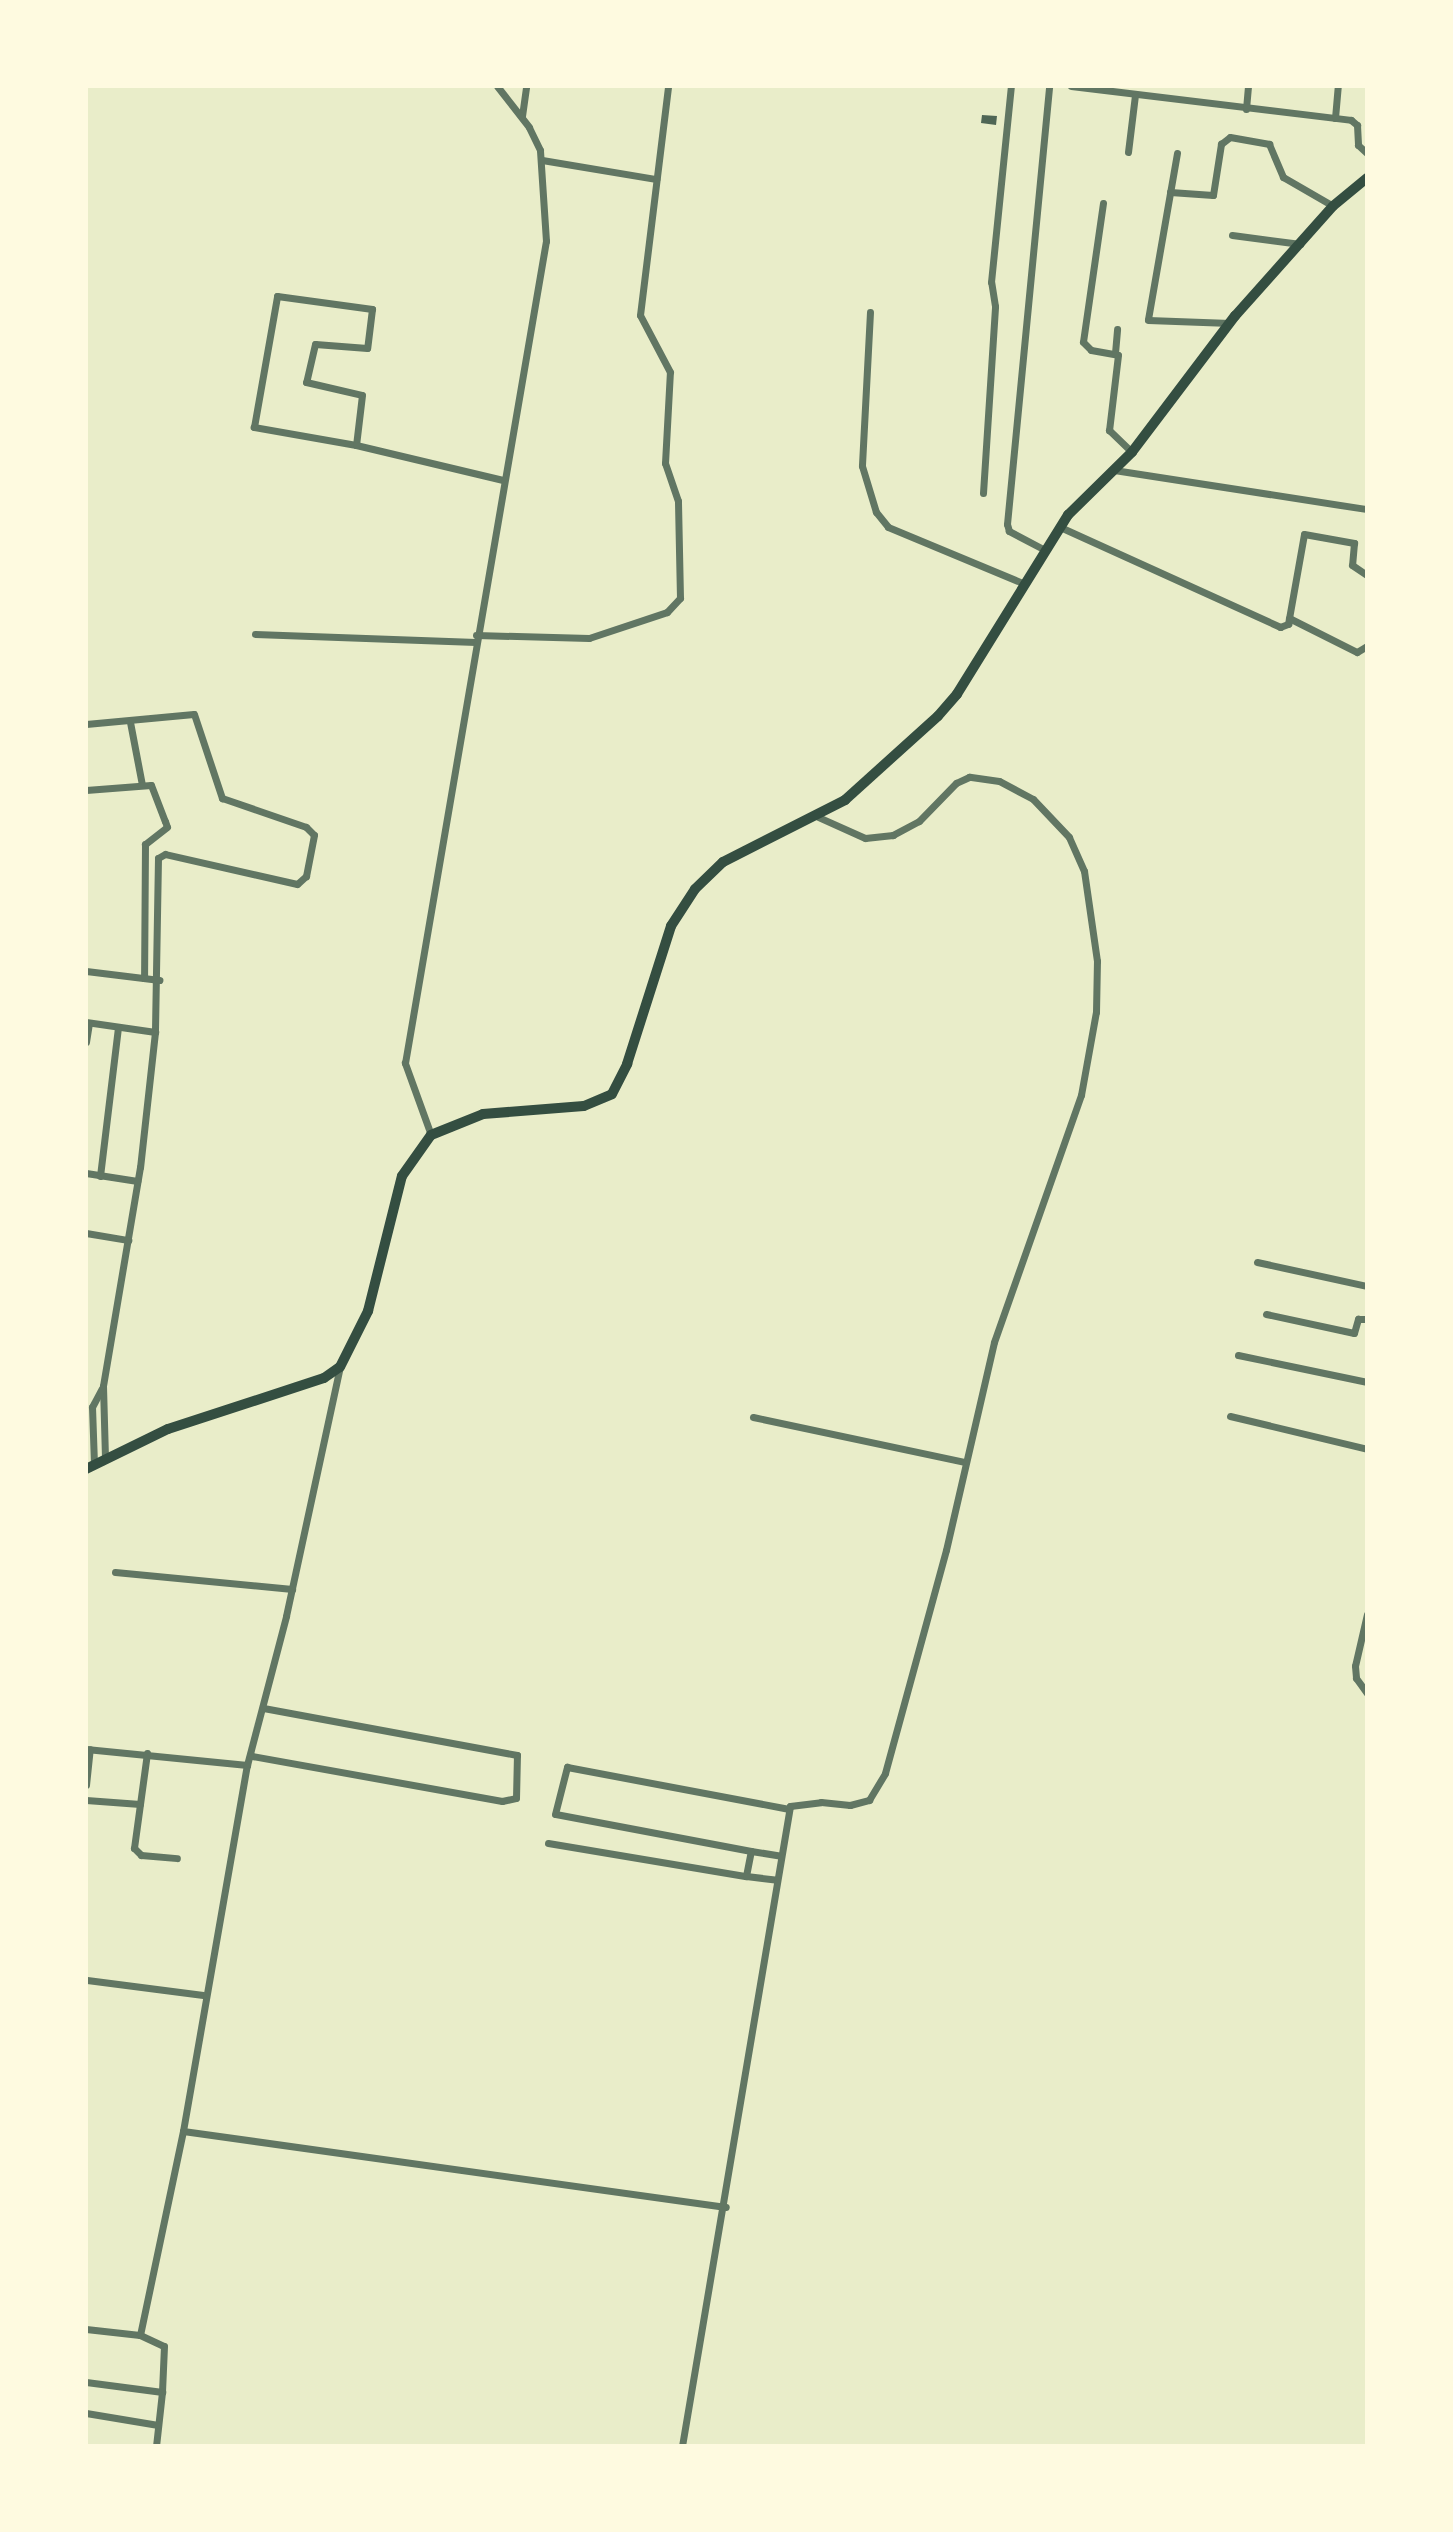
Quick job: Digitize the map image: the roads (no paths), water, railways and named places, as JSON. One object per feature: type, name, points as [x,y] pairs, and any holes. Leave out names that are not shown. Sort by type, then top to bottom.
[{"type":"main road","points":[[90,1466],[168,1429],[324,1378],[340,1367],[368,1311],[402,1176],[431,1135],[483,1114],[584,1106],[612,1094],[627,1064],[671,926],[688,897],[723,862],[818,817],[911,744],[938,716],[957,694],[1060,527],[1132,452],[1230,323],[1333,206],[1367,178]]},
{"type":"street","points":[[431,1135],[404,1065],[543,263],[542,160],[522,116],[497,86]]},
{"type":"street","points":[[522,116],[526,86]]},
{"type":"street","points":[[255,634],[589,638],[667,612],[678,603],[678,501],[665,463],[670,372],[640,315],[668,86]]},
{"type":"street","points":[[983,493],[995,306],[991,282],[1011,86]]},
{"type":"street","points":[[1045,550],[1009,531],[1007,524],[1049,86]]},
{"type":"street","points":[[1071,86],[1356,121],[1356,141],[1367,153]]},
{"type":"street","points":[[1246,109],[1248,86]]},
{"type":"street","points":[[1335,118],[1338,86]]},
{"type":"street","points":[[1128,152],[1132,92]]},
{"type":"street","points":[[1170,192],[1213,195],[1223,139],[1230,137],[1269,144],[1283,177],[1333,206]]},
{"type":"street","points":[[1177,153],[1148,320],[1230,323]]},
{"type":"street","points":[[542,160],[656,179]]},
{"type":"street","points":[[1103,203],[1083,342],[1091,350],[1115,353],[1120,359],[1109,430],[1132,452]]},
{"type":"street","points":[[1232,235],[1300,244]]},
{"type":"street","points":[[356,445],[362,395],[306,382],[315,344],[367,348],[372,309],[277,296],[254,427],[356,445],[503,480]]},
{"type":"street","points":[[870,312],[862,466],[876,512],[888,527],[1025,584]]},
{"type":"street","points":[[1115,353],[1117,329]]},
{"type":"street","points":[[1114,470],[1367,509]]},
{"type":"street","points":[[1060,527],[1285,628],[1304,534],[1354,543],[1353,568],[1367,575]]},
{"type":"street","points":[[1289,618],[1357,652],[1367,646]]},
{"type":"street","points":[[86,724],[194,714],[222,798],[306,827],[314,835],[306,876],[297,884],[161,855],[155,1032],[137,1181],[103,1386],[105,1459]]},
{"type":"street","points":[[130,722],[142,785]]},
{"type":"street","points":[[781,1856],[555,1814],[567,1767],[789,1809],[821,1802],[850,1805],[877,1791],[998,1329],[1081,1095],[1090,1051],[1097,961],[1084,871],[1055,818],[999,781],[969,777],[956,783],[919,821],[882,838],[865,838],[818,817]]},
{"type":"street","points":[[86,790],[142,785],[154,787],[167,827],[145,844],[144,978]]},
{"type":"street","points":[[86,971],[159,980]]},
{"type":"street","points":[[86,1042],[88,1023],[155,1032]]},
{"type":"street","points":[[100,1176],[118,1027]]},
{"type":"street","points":[[86,1173],[137,1181]]},
{"type":"street","points":[[86,1233],[128,1240]]},
{"type":"street","points":[[1257,1262],[1367,1286]]},
{"type":"street","points":[[1266,1314],[1354,1333],[1358,1319],[1367,1319]]},
{"type":"street","points":[[1238,1355],[1367,1382]]},
{"type":"street","points":[[140,2335],[183,2131],[203,1995],[247,1765],[252,1756],[292,1589],[340,1367]]},
{"type":"street","points":[[90,1466],[92,1407],[103,1386]]},
{"type":"street","points":[[1230,1416],[1367,1449]]},
{"type":"street","points":[[753,1417],[965,1462]]},
{"type":"street","points":[[115,1572],[292,1589]]},
{"type":"street","points":[[1367,1614],[1355,1666],[1356,1678],[1367,1693]]},
{"type":"street","points":[[252,1756],[502,1801],[516,1798],[517,1755],[263,1708]]},
{"type":"street","points":[[86,1785],[88,1749],[247,1765]]},
{"type":"street","points":[[147,1753],[135,1853],[177,1858]]},
{"type":"street","points":[[86,1800],[140,1804]]},
{"type":"street","points":[[682,2446],[726,2207],[789,1809]]},
{"type":"street","points":[[548,1843],[777,1880]]},
{"type":"street","points":[[746,1876],[751,1851]]},
{"type":"street","points":[[87,1980],[203,1995]]},
{"type":"street","points":[[183,2131],[726,2207]]},
{"type":"street","points":[[86,2329],[140,2335],[166,2347],[156,2446]]},
{"type":"street","points":[[86,2382],[162,2392]]},
{"type":"street","points":[[86,2413],[158,2425]]}]
